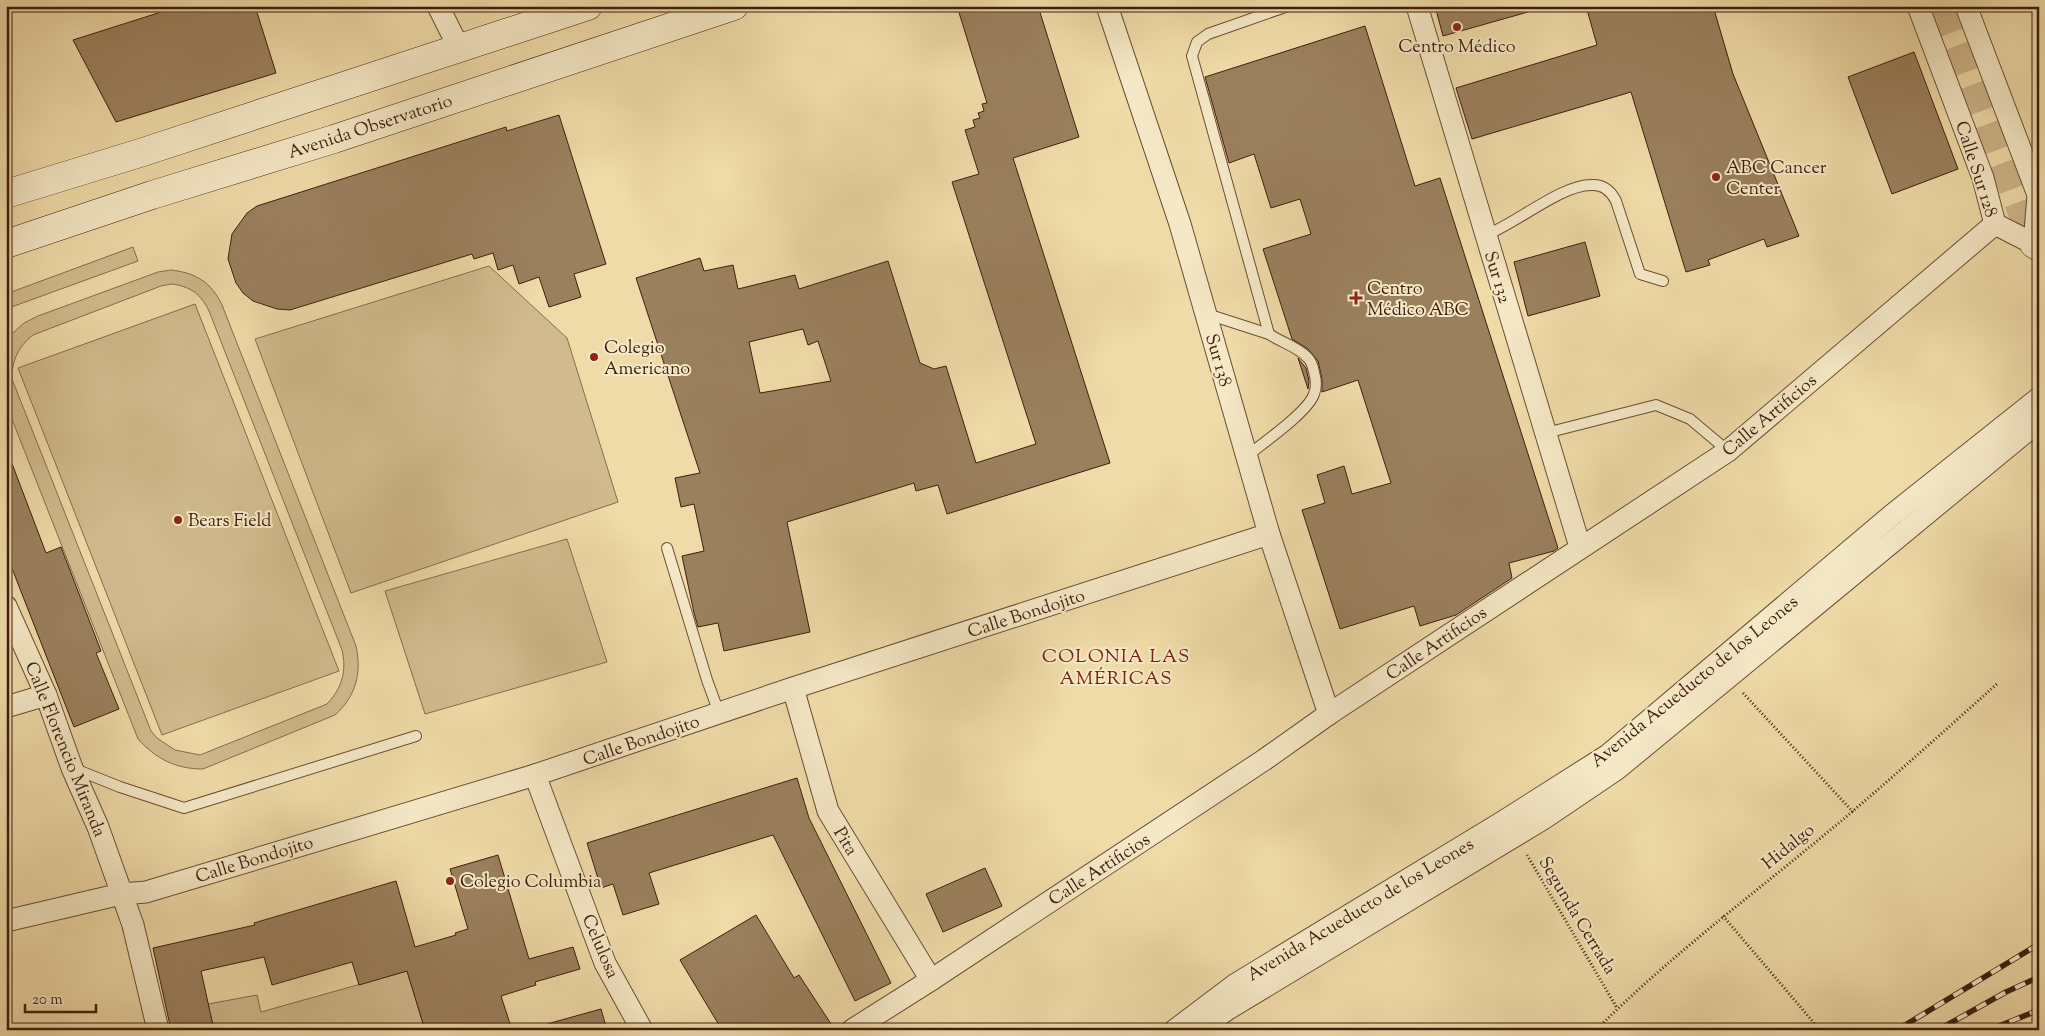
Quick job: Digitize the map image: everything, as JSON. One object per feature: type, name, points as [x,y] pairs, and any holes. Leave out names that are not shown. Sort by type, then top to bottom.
[{"type":"main road","points":[[6,194],[140,153],[588,6]]},
{"type":"main road","name":"Avenida Observatorio","points":[[6,244],[152,195],[334,139],[734,6]]},
{"type":"main road","points":[[140,153],[152,195]]},
{"type":"street","points":[[438,6],[459,48]]},
{"type":"street","name":"Sur 138","points":[[1107,6],[1180,224],[1269,534],[1329,714]]},
{"type":"street","name":"Sur 132","points":[[1417,6],[1580,547]]},
{"type":"street","name":"Calle Sur 128","points":[[1918,6],[1983,178],[1995,224],[2036,245],[2038,195],[1968,7]]},
{"type":"street","name":"Calle Artificios","points":[[852,1030],[1264,760],[1329,714],[1728,451],[1995,224]]},
{"type":"street","name":"Avenida Acueducto de los Leones","points":[[1175,1030],[1236,984],[1504,821],[1608,755],[1892,515],[2039,398]]},
{"type":"street","name":"Avenida Acueducto de los Leones","points":[[1198,1030],[1228,1009],[1515,835],[1617,769],[2039,421]]},
{"type":"street","name":"Calle Bondojito","points":[[6,920],[120,894],[146,892],[535,775],[793,688],[1269,534]]},
{"type":"street","name":"Calle Florencio Miranda","points":[[6,606],[46,695],[72,768],[98,827],[120,894],[133,926],[158,1030]]},
{"type":"street","name":"Pita","points":[[793,688],[828,811],[931,980]]},
{"type":"street","points":[[6,706],[46,695]]},
{"type":"street","name":"Celulosa","points":[[535,775],[605,963],[642,1030]]},
{"type":"lane","points":[[1269,334],[1192,56],[1197,42],[1208,34],[1288,6]]},
{"type":"lane","points":[[1486,235],[1502,229],[1554,197],[1583,186],[1597,185],[1609,190],[1616,201],[1640,274],[1663,281]]},
{"type":"lane","points":[[1206,314],[1269,334],[1276,339],[1293,345],[1309,358],[1316,381],[1314,394],[1305,408],[1247,456]]},
{"type":"lane","points":[[1546,433],[1656,405],[1690,419],[1728,451]]},
{"type":"lane","points":[[667,548],[707,680],[719,713]]},
{"type":"lane","points":[[72,768],[120,787],[184,808],[416,736]]},
{"type":"path","points":[[1729,678],[1852,812]]},
{"type":"path","name":"Hidalgo","points":[[1596,1030],[1617,1008],[1723,916],[1852,812],[1998,683]]},
{"type":"path","name":"Segunda Cerrada","points":[[1515,835],[1617,1008]]},
{"type":"path","points":[[1723,916],[1820,1030]]},
{"type":"shaded area","points":[[133,247],[138,261],[6,309],[6,294]]},
{"type":"shaded area","points":[[489,266],[567,338],[618,502],[351,593],[255,339]]},
{"type":"shaded area","points":[[171,270],[195,276],[208,285],[218,297],[356,646],[358,656],[356,684],[348,700],[335,715],[203,769],[193,769],[167,762],[138,739],[6,404],[6,343],[24,323],[38,316],[158,272]],"holes":[[[171,284],[194,292],[209,311],[342,650],[344,665],[340,685],[327,704],[200,755],[175,750],[157,738],[151,731],[12,379],[13,366],[17,354],[23,344],[33,335],[161,286]]]},
{"type":"shaded area","name":"Bears Field","points":[[195,304],[339,671],[162,735],[18,368]]},
{"type":"shaded area","points":[[567,539],[607,662],[425,714],[385,591]]},
{"type":"shaded area","points":[[407,971],[425,1030],[214,1030],[208,1004],[257,995],[261,1012]]},
{"type":"building","points":[[180,6],[255,6],[276,73],[116,122],[73,40]]},
{"type":"building","points":[[957,6],[1038,6],[1079,137],[1013,158],[1110,463],[947,514],[938,485],[916,491],[914,483],[787,522],[810,632],[724,651],[718,623],[698,627],[694,613],[682,556],[704,551],[694,504],[681,507],[675,478],[700,473],[636,278],[700,258],[704,271],[733,265],[738,289],[795,275],[799,289],[888,261],[920,363],[934,369],[946,366],[976,463],[1036,444],[952,182],[979,174],[965,130],[975,127],[973,120],[980,118],[978,113],[984,111],[982,104],[987,103]],"holes":[[[803,329],[808,345],[818,341],[831,381],[760,393],[749,342]]]},
{"type":"building","name":"Centro Médico","points":[[1435,6],[1527,6],[1528,12],[1443,36]]},
{"type":"building","name":"ABC Cancer Center","points":[[1586,6],[1713,6],[1733,74],[1799,236],[1767,247],[1764,239],[1708,260],[1710,265],[1686,272],[1631,92],[1472,139],[1456,88],[1597,45]]},
{"type":"building","name":"Centro Médico ABC","points":[[1365,26],[1415,186],[1440,178],[1558,548],[1554,551],[1509,563],[1512,578],[1456,615],[1420,626],[1414,606],[1340,629],[1302,510],[1325,503],[1317,475],[1344,466],[1352,494],[1391,483],[1358,380],[1322,392],[1322,379],[1318,361],[1308,349],[1292,339],[1263,249],[1311,234],[1300,199],[1271,208],[1254,154],[1229,163],[1205,77]]},
{"type":"building","points":[[1914,52],[1958,169],[1892,194],[1848,77]]},
{"type":"building","points":[[559,115],[606,264],[574,274],[581,297],[549,307],[539,277],[519,284],[513,265],[498,270],[493,253],[474,259],[472,254],[290,310],[277,309],[253,301],[243,293],[236,283],[228,259],[232,234],[247,213],[257,206],[506,127],[507,131]]},
{"type":"building","points":[[1585,242],[1600,296],[1528,316],[1514,262]]},
{"type":"building","points":[[1298,358],[1306,368],[1309,381],[1308,389]]},
{"type":"building","points":[[8,453],[46,553],[61,547],[101,651],[96,653],[119,709],[74,727],[6,553]]},
{"type":"building","points":[[797,778],[809,818],[891,983],[855,1001],[773,835],[649,873],[659,904],[623,915],[613,884],[601,888],[587,843]]},
{"type":"building","points":[[498,855],[529,959],[573,947],[580,969],[535,982],[536,985],[501,996],[512,1030],[425,1030],[407,971],[359,985],[352,962],[272,985],[264,957],[201,971],[214,1030],[171,1030],[153,948],[255,925],[254,923],[396,881],[415,947],[456,935],[455,933],[468,929],[450,869]]},
{"type":"building","points":[[985,868],[1002,906],[943,932],[926,894]]},
{"type":"building","points":[[756,915],[794,978],[799,975],[835,1030],[722,1030],[680,960]]},
{"type":"building","points":[[601,1009],[607,1030],[548,1030],[547,1024]]},
{"type":"tunnel","points":[[1943,6],[2034,244]]},
{"type":"railway","points":[[1897,1030],[2039,944]]},
{"type":"railway","points":[[1938,1030],[2006,992],[2039,977]]},
{"type":"railway","points":[[1989,1030],[2039,1010]]},
{"type":"place","name":"Centro Médico","points":[[1457,27]]},
{"type":"place","name":"ABC Cancer Center","points":[[1716,177]]},
{"type":"place","name":"Centro Médico ABC","points":[[1356,298]]},
{"type":"place","name":"Colegio Americano","points":[[594,357]]},
{"type":"place","name":"Bears Field","points":[[178,520]]},
{"type":"place","name":"Colegio Columbia","points":[[450,881]]},
{"type":"district","name":"COLONIA LAS AMÉRICAS","points":[[1116,666]]}]
